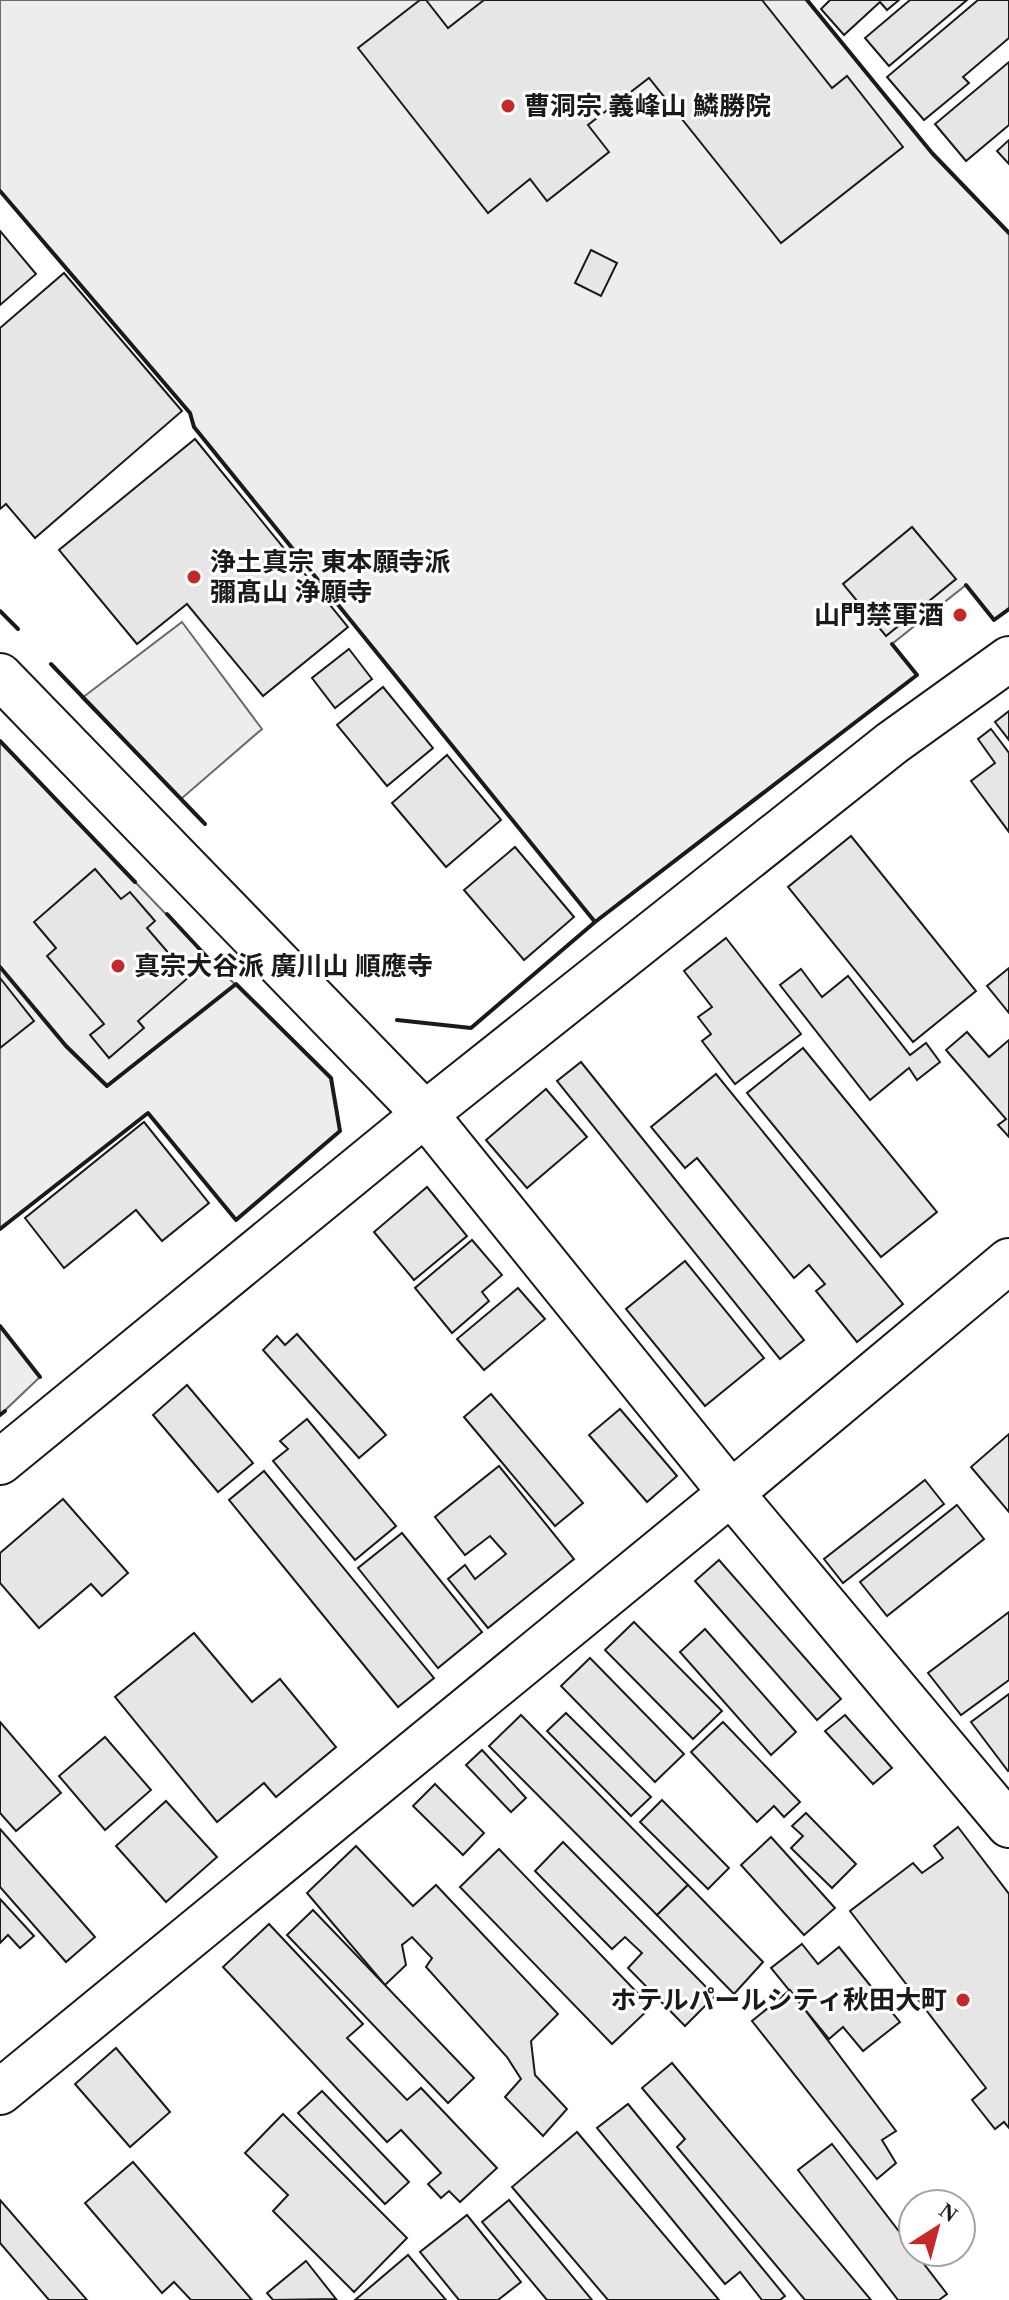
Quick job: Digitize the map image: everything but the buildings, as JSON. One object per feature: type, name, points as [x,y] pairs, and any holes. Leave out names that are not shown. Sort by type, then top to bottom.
[{"type":"street","points":[[0,1462],[425,1114],[892,743],[1009,659]]},
{"type":"street","points":[[0,676],[425,1114],[731,1493],[1009,1825]]},
{"type":"street","points":[[0,2092],[1009,1261]]},
{"type":"shaded area","points":[[0,0],[807,0],[932,153],[1009,233],[1009,609],[994,620],[966,585],[892,644],[917,675],[595,922],[194,427],[190,413],[0,191]]},
{"type":"shaded area","points":[[182,622],[262,729],[181,799],[82,698]]},
{"type":"shaded area","points":[[0,741],[207,957],[331,1078],[340,1131],[236,1220],[148,1113],[0,1229]]},
{"type":"shaded area","points":[[0,1326],[40,1377],[0,1415]]},
{"type":"wall","points":[[807,0],[932,153],[1009,233]]},
{"type":"wall","points":[[0,191],[190,413],[194,427],[595,922]]},
{"type":"wall","points":[[966,585],[994,620],[1009,609]]},
{"type":"wall","points":[[0,611],[18,629]]},
{"type":"wall","points":[[397,1020],[471,1028],[595,922],[917,675],[892,644]]},
{"type":"wall","points":[[51,664],[205,824]]},
{"type":"wall","points":[[0,741],[135,882]]},
{"type":"wall","points":[[167,914],[207,957]]},
{"type":"wall","points":[[0,967],[66,1046],[107,1086],[236,984],[331,1078],[340,1131],[236,1220],[148,1113],[0,1229]]},
{"type":"wall","points":[[0,1326],[40,1377]]},
{"type":"wall","points":[[0,1415],[5,1411]]},
{"type":"place","name":"曹洞宗 義峰山 鱗勝院","points":[[508,106]]},
{"type":"place","name":"浄土真宗 東本願寺派 彌髙山 浄願寺","points":[[194,577]]},
{"type":"place","name":"山門禁軍酒","points":[[960,615]]},
{"type":"place","name":"真宗大谷派 廣川山 順應寺","points":[[118,966]]},
{"type":"place","name":"ホテルパールシティ秋田大町","points":[[963,2000]]}]
